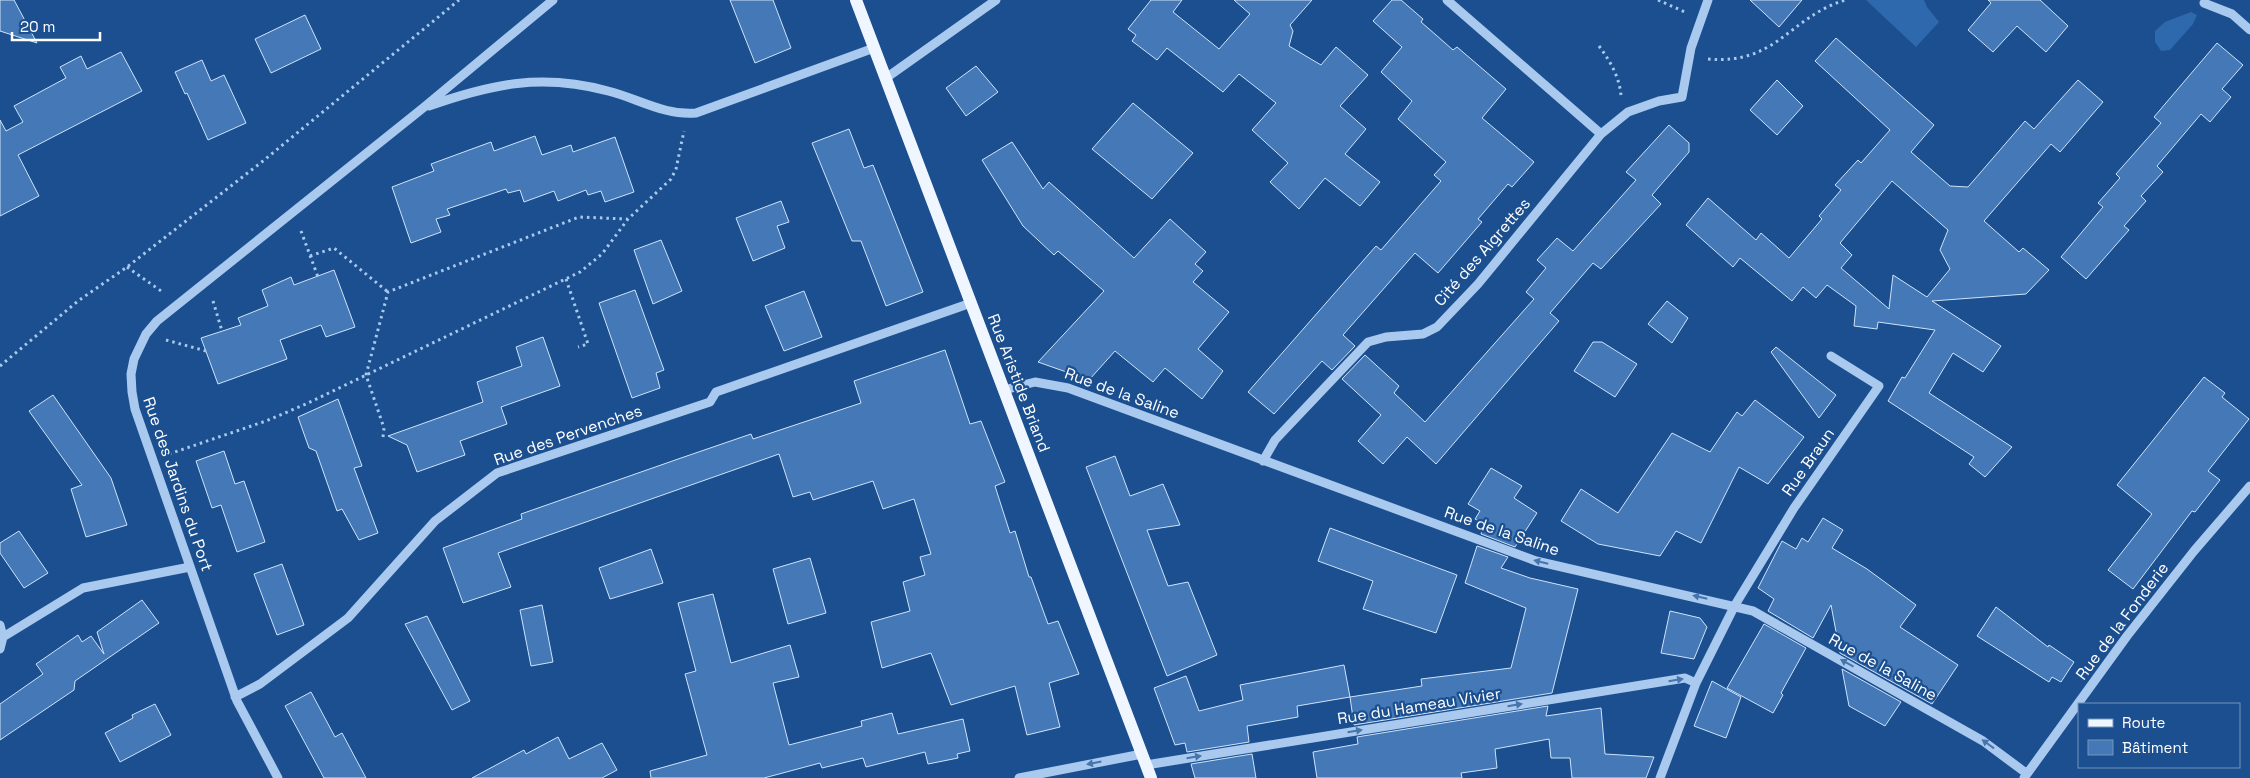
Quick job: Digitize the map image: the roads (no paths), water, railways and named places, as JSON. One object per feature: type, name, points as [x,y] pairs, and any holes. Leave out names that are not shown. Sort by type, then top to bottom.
[{"type":"main road","name":"Rue Aristide Briand","points":[[856,0],[1151,778]]},
{"type":"street","name":"Rue des Jardins du Port","points":[[278,778],[235,697],[152,460],[132,392],[131,374],[134,359],[146,334],[179,304],[424,108],[553,0]]},
{"type":"street","points":[[886,78],[996,0]]},
{"type":"street","points":[[1447,0],[1601,134]]},
{"type":"street","name":"Cité des Aigrettes","points":[[1263,461],[1275,440],[1368,342],[1386,337],[1423,334],[1438,327],[1478,284],[1601,134],[1628,112],[1659,100],[1682,97],[1690,58],[1708,0]]},
{"type":"street","points":[[2204,3],[2232,14],[2250,30]]},
{"type":"street","name":"Rue des Jardins du Port","points":[[424,108],[470,92],[504,84],[531,81],[583,85],[609,91],[651,106],[688,114],[708,110],[874,48]]},
{"type":"street","name":"Rue des Pervenches","points":[[235,697],[260,684],[348,618],[435,521],[497,473],[710,402],[716,392],[971,303]]},
{"type":"street","name":"Rue Braun","points":[[1735,605],[1794,508],[1879,386],[1832,356]]},
{"type":"street","name":"Rue de la Saline","points":[[1004,390],[1035,382],[1068,388],[1536,561],[1735,605],[1753,611],[1983,741],[2025,776]]},
{"type":"street","name":"Rue de la Fonderie","points":[[2079,703],[2194,551],[2250,486]]},
{"type":"street","points":[[3,637],[83,588],[190,567]]},
{"type":"street","points":[[1660,778],[1696,683],[1735,605]]},
{"type":"street","points":[[0,625],[3,637],[0,649]]},
{"type":"street","name":"Rue du Hameau Vivier","points":[[1144,759],[1686,678],[1696,683]]},
{"type":"street","name":"Rue de la Fonderie","points":[[2025,776],[2078,704]]},
{"type":"street","points":[[1019,778],[1144,759]]}]
